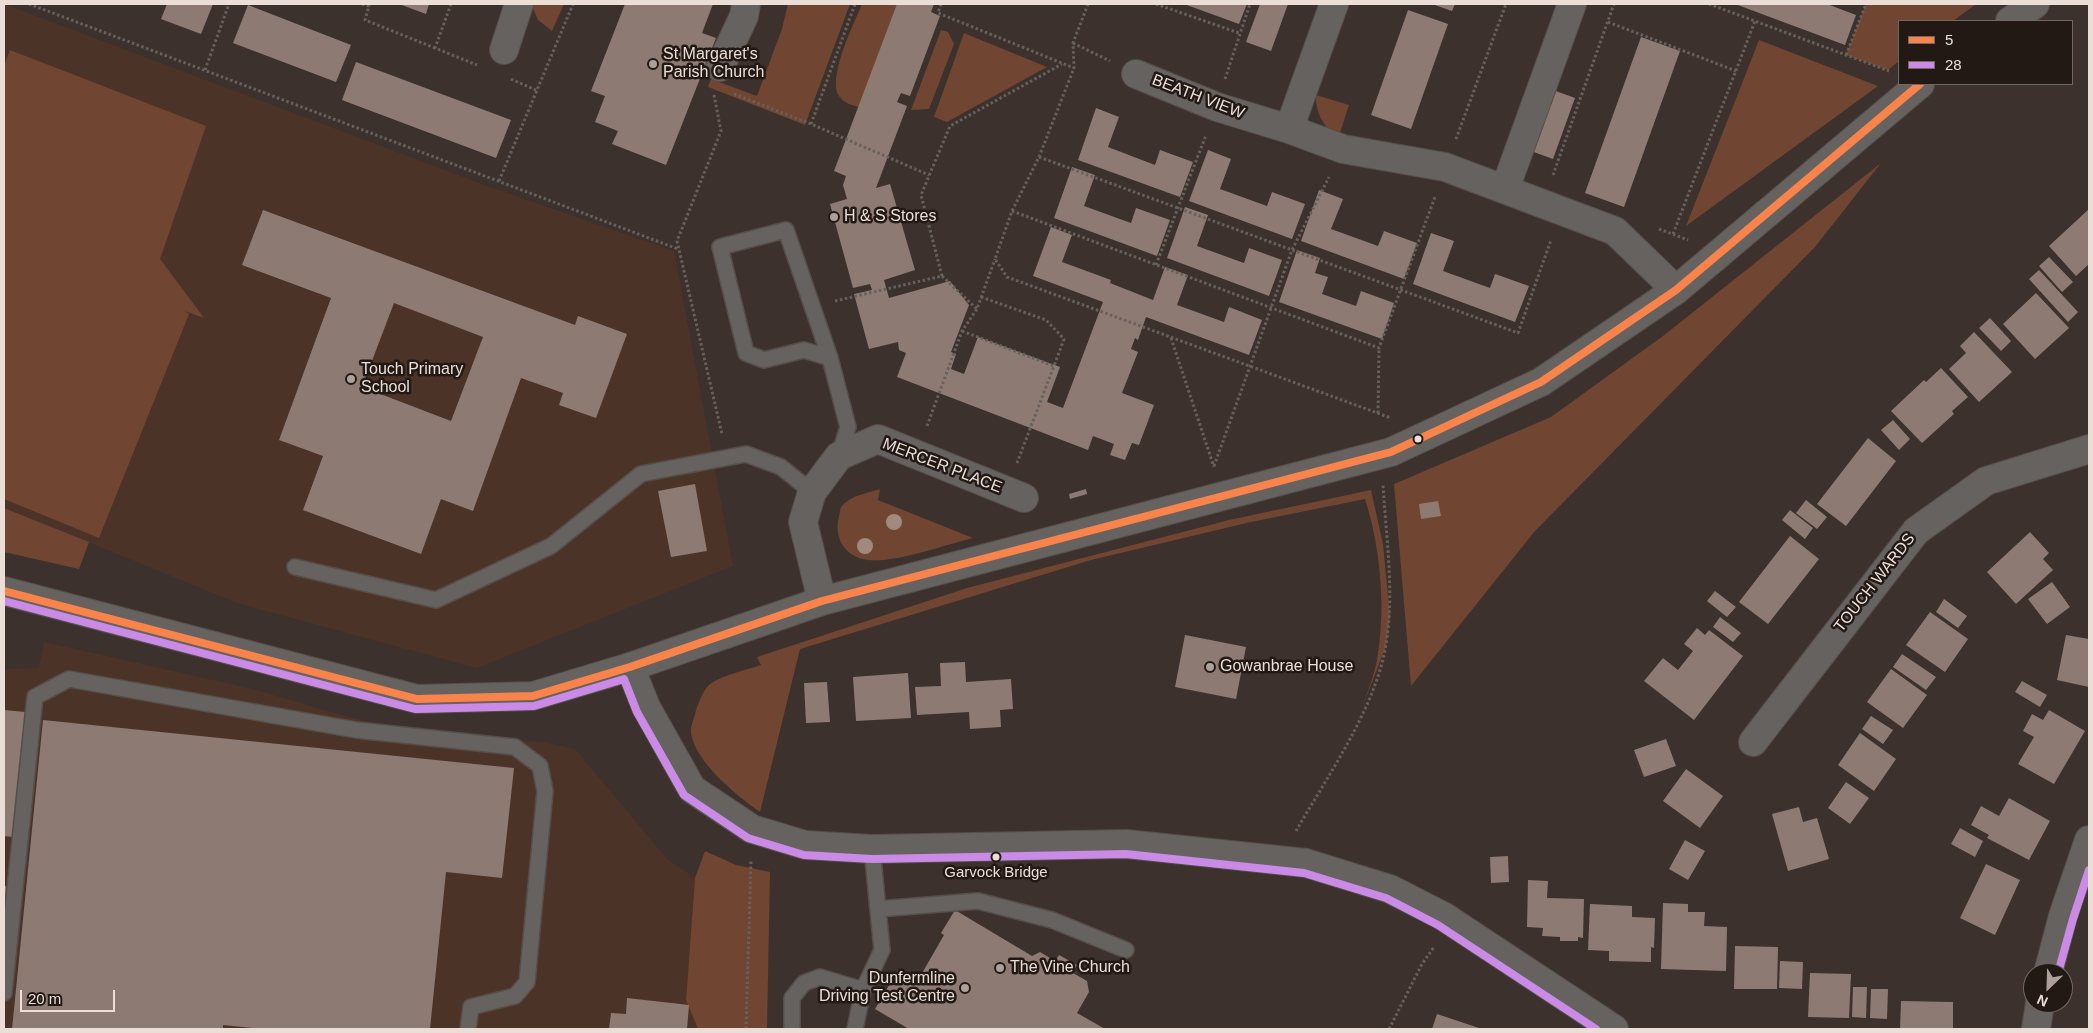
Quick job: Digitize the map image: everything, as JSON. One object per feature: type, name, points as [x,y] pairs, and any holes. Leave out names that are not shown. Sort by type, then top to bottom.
[{"type":"street","points":[[504,50],[519,4]]},
{"type":"street","points":[[720,66],[744,16],[746,4]]},
{"type":"street","points":[[1289,129],[1334,4]]},
{"type":"street","points":[[1505,189],[1572,4]]},
{"type":"street","points":[[2011,20],[2035,4]]},
{"type":"street","name":"BEATH VIEW","points":[[1136,74],[1217,107],[1289,129],[1344,149],[1446,167],[1615,231],[1676,290]]},
{"type":"street","points":[[4,591],[418,699],[533,696],[630,667],[822,601],[1381,454],[1432,433],[1541,382],[1676,290],[1919,85]]},
{"type":"street","name":"MERCER PLACE","points":[[839,456],[878,440],[1015,494]]},
{"type":"street","name":"TOUCH WARDS","points":[[1753,742],[1916,530],[1986,481],[2089,449]]},
{"type":"street","points":[[822,601],[804,522],[812,492],[839,456]]},
{"type":"street","points":[[630,667],[646,707],[692,790],[752,830],[805,845],[872,849],[1126,844],[1306,862],[1390,889],[1447,919],[1614,1029]]},
{"type":"street","points":[[2051,963],[2063,916],[2089,840]]},
{"type":"street","points":[[2036,1029],[2038,1013]]},
{"type":"lane","points":[[830,358],[804,350],[764,360],[746,353],[720,247],[786,230],[830,358],[848,427],[839,456]]},
{"type":"lane","points":[[295,567],[436,600],[551,546],[641,474],[746,454],[781,467],[812,492]]},
{"type":"lane","points":[[4,993],[35,697],[69,679],[356,730],[515,747],[540,766],[546,791],[527,982],[515,996],[471,1007],[468,1029]]},
{"type":"lane","points":[[855,1029],[863,990],[882,950],[872,849]]},
{"type":"lane","points":[[878,909],[978,902],[1052,920],[1126,950]]},
{"type":"lane","points":[[792,1029],[792,998],[804,983],[820,977],[863,990]]},
{"type":"path","points":[[29,4],[678,249]]},
{"type":"path","points":[[205,70],[229,4]]},
{"type":"path","points":[[362,4],[368,6],[365,20],[435,48]]},
{"type":"path","points":[[499,181],[573,4]]},
{"type":"path","points":[[810,124],[855,4]]},
{"type":"path","points":[[941,4],[938,13],[1074,68]]},
{"type":"path","points":[[916,455],[962,331],[977,309],[1012,211],[1039,157],[1074,68],[1073,43],[1088,4]]},
{"type":"path","points":[[1156,4],[1239,33]]},
{"type":"path","points":[[1378,413],[1379,348],[1506,4]]},
{"type":"path","points":[[1552,179],[1614,4]]},
{"type":"path","points":[[1709,4],[1893,72]]},
{"type":"path","points":[[1846,55],[1866,4]]},
{"type":"path","points":[[1673,234],[1755,21]]},
{"type":"path","points":[[1608,22],[1736,71]]},
{"type":"path","points":[[1073,43],[1136,74]]},
{"type":"path","points":[[977,309],[942,276],[921,194],[950,126],[1062,64]]},
{"type":"path","points":[[730,93],[810,124],[929,175]]},
{"type":"path","points":[[1214,466],[1292,250],[1344,149]]},
{"type":"path","points":[[1039,157],[1518,333],[1561,211]]},
{"type":"path","points":[[1012,211],[1379,348]]},
{"type":"path","points":[[1655,228],[1720,252]]},
{"type":"path","points":[[995,259],[1007,277],[1432,433]]},
{"type":"path","points":[[812,306],[942,276]]},
{"type":"path","points":[[981,297],[1046,320],[1064,339],[1015,494]]},
{"type":"path","points":[[962,331],[1054,366]]},
{"type":"path","points":[[1171,337],[1224,496]]},
{"type":"path","points":[[1279,860],[1365,710],[1384,655],[1390,596],[1381,454]]},
{"type":"path","points":[[746,1029],[752,830]]},
{"type":"path","points":[[1389,1029],[1447,919]]},
{"type":"shaded area","name":"Touch Primary School","points":[[4,4],[490,187],[674,251],[733,566],[477,668],[240,604],[4,508]]},
{"type":"shaded area","points":[[531,4],[564,4],[552,31],[538,20]]},
{"type":"shaded area","points":[[788,4],[850,4],[805,125],[708,87],[711,79],[757,96],[782,29]]},
{"type":"shaded area","points":[[862,4],[898,4],[859,107],[845,102],[839,96],[836,88],[836,77],[843,50]]},
{"type":"shaded area","points":[[1866,4],[1976,4],[1954,20],[1898,20],[1898,62],[1888,70],[1846,55]]},
{"type":"shaded area","points":[[941,30],[948,32],[954,44],[929,109],[911,110]]},
{"type":"shaded area","points":[[964,33],[1047,67],[947,122],[934,117]]},
{"type":"shaded area","points":[[1759,40],[1878,86],[1686,226]]},
{"type":"shaded area","points":[[10,50],[206,126],[160,259],[204,318],[185,311],[189,314],[99,538],[4,499],[4,66]]},
{"type":"shaded area","points":[[1316,95],[1349,105],[1338,139],[1321,119],[1317,108]]},
{"type":"shaded area","points":[[1881,163],[1815,247],[1535,531],[1411,686],[1394,484],[1551,417],[1663,336]]},
{"type":"shaded area","points":[[880,489],[878,500],[973,538],[893,559],[868,560],[853,555],[847,551],[839,539],[838,524],[841,508],[846,502],[855,497]]},
{"type":"shaded area","points":[[1371,490],[1383,544],[1390,617],[1386,646],[1362,708],[1376,666],[1381,620],[1378,558],[1365,499],[1251,522],[1091,560],[800,649],[760,812],[718,777],[700,755],[694,744],[691,727],[698,704],[706,688],[725,676],[761,665],[757,657],[967,588],[1229,520]]},
{"type":"shaded area","points":[[4,508],[89,542],[79,569],[4,552]]},
{"type":"shaded area","points":[[44,642],[253,689],[348,717],[430,735],[543,742],[575,749],[667,859],[695,878],[686,1000],[698,1029],[4,1029],[4,678],[6,669],[39,668]]},
{"type":"shaded area","points":[[705,851],[736,865],[770,872],[767,1029],[698,1029],[686,1000],[695,878]]},
{"type":"building","points":[[167,4],[213,4],[201,34],[161,19]]},
{"type":"building","points":[[399,4],[429,4],[426,14]]},
{"type":"building","name":"St Margaret's Parish Church","points":[[625,4],[713,4],[702,33],[716,38],[666,165],[612,144],[618,131],[595,122],[605,96],[591,91]]},
{"type":"building","points":[[897,4],[934,4],[931,12],[940,16],[910,96],[901,93],[897,102],[907,106],[876,188],[890,184],[915,270],[884,280],[889,298],[950,281],[969,305],[951,352],[956,354],[951,369],[964,374],[978,337],[1060,367],[1047,402],[1063,408],[1103,302],[1033,276],[1051,227],[1072,235],[1062,262],[1111,280],[1110,283],[1153,300],[1165,267],[1188,275],[1177,305],[1224,322],[1229,307],[1262,320],[1249,355],[1146,317],[1138,340],[1135,338],[1131,349],[1138,352],[1122,393],[1154,405],[1139,445],[1132,443],[1125,460],[1110,455],[1114,444],[1093,436],[1088,450],[897,377],[906,353],[899,350],[898,342],[869,349],[854,294],[872,290],[870,284],[853,288],[830,204],[847,199],[843,185],[846,176],[834,171]]},
{"type":"building","points":[[1184,4],[1247,4],[1239,24]]},
{"type":"building","points":[[1260,4],[1288,4],[1271,51],[1246,42]]},
{"type":"building","points":[[1432,4],[1455,4],[1452,11]]},
{"type":"building","points":[[1735,4],[1827,4],[1856,15],[1845,45]]},
{"type":"building","points":[[248,5],[351,45],[336,82],[233,43]]},
{"type":"building","points":[[1408,10],[1448,24],[1411,129],[1371,115]]},
{"type":"building","points":[[1641,37],[1680,51],[1624,207],[1585,193]]},
{"type":"building","points":[[356,62],[511,120],[496,158],[342,100]]},
{"type":"building","points":[[1553,90],[1575,98],[1553,159],[1531,151]]},
{"type":"building","points":[[1096,108],[1119,117],[1108,147],[1155,165],[1160,150],[1193,162],[1180,197],[1078,160]]},
{"type":"building","points":[[1208,150],[1231,159],[1220,189],[1267,206],[1272,192],[1305,204],[1292,239],[1189,201]]},
{"type":"building","points":[[1072,167],[1095,175],[1084,206],[1131,223],[1136,208],[1170,220],[1157,256],[1054,218]]},
{"type":"building","points":[[1319,190],[1343,199],[1331,229],[1378,246],[1384,231],[1417,243],[1404,279],[1301,241]]},
{"type":"building","points":[[1185,207],[1208,215],[1197,246],[1244,263],[1249,248],[1282,260],[1269,296],[1167,258]]},
{"type":"building","points":[[2089,209],[2089,264],[2076,276],[2049,246]]},
{"type":"building","points":[[263,210],[575,325],[578,316],[627,334],[596,418],[559,405],[563,393],[521,378],[473,511],[441,499],[421,554],[303,510],[323,456],[279,440],[331,298],[242,265]],"holes":[[[394,303],[483,337],[451,421],[362,387]]]},
{"type":"building","points":[[1431,233],[1454,241],[1443,271],[1490,288],[1495,274],[1529,286],[1515,322],[1413,284]]},
{"type":"building","points":[[1297,250],[1320,258],[1315,273],[1328,277],[1322,294],[1356,306],[1361,291],[1394,303],[1382,339],[1279,302]]},
{"type":"building","points":[[2049,257],[2073,282],[2062,292],[2039,266]]},
{"type":"building","points":[[2039,270],[2078,312],[2068,322],[2029,279]]},
{"type":"building","points":[[2036,293],[2069,328],[2035,359],[2003,324]]},
{"type":"building","points":[[1990,318],[2011,341],[2001,351],[1979,328]]},
{"type":"building","points":[[1974,332],[2012,372],[1979,402],[1949,369],[1966,353],[1960,346]]},
{"type":"building","points":[[1941,368],[1968,397],[1952,411],[1954,414],[1922,443],[1891,411],[1924,380],[1926,382]]},
{"type":"building","points":[[1893,420],[1910,439],[1899,450],[1881,430]]},
{"type":"building","points":[[1868,438],[1896,461],[1846,526],[1817,504]]},
{"type":"building","points":[[695,484],[707,551],[671,557],[658,491]]},
{"type":"building","points":[[1086,489],[1087,494],[1070,499],[1069,494]]},
{"type":"building","points":[[1806,500],[1827,517],[1817,529],[1796,513]]},
{"type":"building","points":[[1438,501],[1441,516],[1421,519],[1419,504]]},
{"type":"building","points":[[1790,510],[1813,528],[1805,539],[1782,520]]},
{"type":"building","points":[[2030,532],[2049,553],[2043,559],[2053,570],[2016,604],[1987,572]]},
{"type":"building","points":[[1790,536],[1819,559],[1768,624],[1739,602]]},
{"type":"building","points":[[2052,582],[2070,607],[2047,624],[2028,599]]},
{"type":"building","points":[[1715,591],[1736,607],[1727,617],[1707,601]]},
{"type":"building","points":[[1944,599],[1967,616],[1958,628],[1936,612]]},
{"type":"building","points":[[1930,612],[1968,639],[1945,672],[1906,645]]},
{"type":"building","points":[[1720,617],[1741,633],[1733,642],[1713,627]]},
{"type":"building","points":[[1697,628],[1705,635],[1709,630],[1743,656],[1694,720],[1644,681],[1663,658],[1678,670],[1693,651],[1684,644]]},
{"type":"building","name":"Gowanbrae House","points":[[1185,635],[1246,647],[1236,699],[1175,687]]},
{"type":"building","points":[[2066,635],[2089,639],[2089,687],[2057,680]]},
{"type":"building","points":[[1902,654],[1936,677],[1926,690],[1893,667]]},
{"type":"building","points":[[965,662],[966,682],[1011,679],[1013,709],[1000,710],[1001,727],[970,729],[969,712],[917,715],[915,687],[941,686],[940,663]]},
{"type":"building","points":[[1891,669],[1927,695],[1903,728],[1867,702]]},
{"type":"building","points":[[908,673],[911,718],[856,721],[853,677]]},
{"type":"building","points":[[2022,681],[2047,695],[2040,707],[2015,692]]},
{"type":"building","points":[[827,682],[830,722],[806,723],[804,683]]},
{"type":"building","points":[[4,710],[25,712],[13,837],[4,836]]},
{"type":"building","points":[[2049,710],[2085,731],[2054,784],[2018,764],[2034,737],[2023,731],[2032,714],[2043,720]]},
{"type":"building","points":[[1871,716],[1893,730],[1883,744],[1862,729]]},
{"type":"building","points":[[43,720],[514,768],[502,878],[446,872],[430,1029],[262,1029],[223,1025],[223,1029],[12,1029]]},
{"type":"building","points":[[1860,733],[1896,759],[1874,791],[1838,765]]},
{"type":"building","points":[[1666,739],[1676,766],[1644,777],[1634,750]]},
{"type":"building","points":[[1686,769],[1723,796],[1700,828],[1663,801]]},
{"type":"building","points":[[1846,782],[1869,798],[1850,824],[1828,808]]},
{"type":"building","points":[[2009,798],[2050,821],[2029,860],[1987,838],[1989,835],[1971,825],[1981,806],[1999,816]]},
{"type":"building","points":[[1799,807],[1803,822],[1817,818],[1829,859],[1788,871],[1772,814]]},
{"type":"building","points":[[1960,828],[1983,841],[1975,857],[1951,844]]},
{"type":"building","points":[[1685,840],[1705,851],[1688,880],[1669,869]]},
{"type":"building","points":[[1508,856],[1509,882],[1491,883],[1490,857]]},
{"type":"building","points":[[1986,864],[2020,880],[1995,935],[1960,918]]},
{"type":"building","points":[[1528,880],[1548,881],[1547,898],[1584,899],[1583,938],[1578,937],[1578,941],[1560,941],[1560,937],[1542,936],[1543,928],[1527,927]]},
{"type":"building","points":[[4,886],[7,886],[5,905],[4,905]]},
{"type":"building","points":[[1663,903],[1688,904],[1688,912],[1705,912],[1704,926],[1727,927],[1726,971],[1661,969]]},
{"type":"building","points":[[1590,904],[1632,906],[1632,917],[1655,918],[1654,948],[1651,947],[1651,962],[1609,961],[1609,951],[1588,950]]},
{"type":"building","name":"The Vine Church","points":[[955,910],[1032,956],[1040,952],[1055,961],[1059,955],[1077,965],[1073,973],[1087,981],[1089,992],[1077,1013],[1105,1029],[909,1029],[875,1009],[898,970],[917,982],[944,935],[941,933]]},
{"type":"building","points":[[1735,946],[1778,947],[1777,989],[1734,989]]},
{"type":"building","points":[[1780,961],[1803,962],[1802,989],[1779,988]]},
{"type":"building","points":[[1810,973],[1851,974],[1849,1018],[1808,1017]]},
{"type":"building","points":[[1853,987],[1867,987],[1866,1018],[1852,1017]]},
{"type":"building","points":[[1871,989],[1888,989],[1887,1019],[1870,1018]]},
{"type":"building","points":[[627,998],[689,1005],[687,1029],[609,1029],[611,1013],[626,1014]]},
{"type":"building","points":[[1901,1001],[1953,1002],[1953,1029],[1900,1029]]},
{"type":"building","points":[[1437,1014],[1482,1029],[1432,1029]]},
{"type":"transit line","name":"5","points":[[4,591],[417,699],[533,696],[630,667],[822,601],[1391,452],[1541,382],[1676,290],[1919,85]]},
{"type":"transit line","name":"28","points":[[4,601],[415,709],[534,706],[624,679],[637,712],[684,795],[748,838],[804,855],[872,859],[1126,854],[1304,873],[1386,898],[1438,925],[1596,1029]]},
{"type":"transit line","name":"28","points":[[2061,963],[2089,870]]},
{"type":"place","name":"St Margaret's Parish Church","points":[[653,64]]},
{"type":"place","name":"H & S Stores","points":[[834,217]]},
{"type":"place","name":"Touch Primary School","points":[[351,379]]},
{"type":"place","name":"Gowanbrae House","points":[[1210,667]]},
{"type":"place","name":"Garvock Bridge","points":[[996,857]]},
{"type":"place","name":"The Vine Church","points":[[1000,968]]},
{"type":"place","name":"Dunfermline Driving Test Centre","points":[[965,988]]}]
